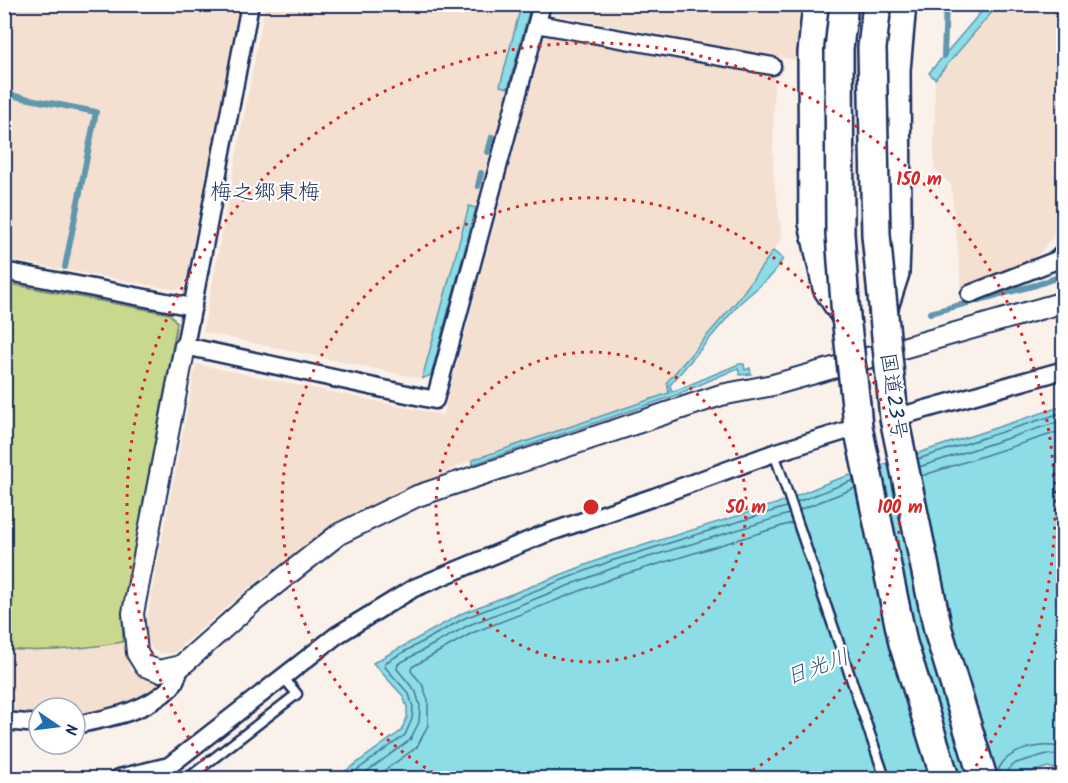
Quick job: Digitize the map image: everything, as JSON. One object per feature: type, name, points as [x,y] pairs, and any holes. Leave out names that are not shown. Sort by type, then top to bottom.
[{"type":"highway","points":[[818,4],[812,53],[813,223],[827,288],[846,317]]},
{"type":"highway","name":"国道23号","points":[[844,4],[839,49],[840,234],[846,317],[859,426],[903,643],[945,778]]},
{"type":"highway","name":"国道23号","points":[[877,4],[872,48],[876,235],[895,417],[938,630],[983,778]]},
{"type":"highway","points":[[884,310],[895,273],[896,70],[902,4]]},
{"type":"street","points":[[181,666],[159,671],[145,666],[137,652],[133,613],[250,4]]},
{"type":"street","points":[[185,346],[435,400],[542,4]]},
{"type":"street","points":[[537,24],[771,66]]},
{"type":"street","points":[[970,294],[1057,260],[1064,252]]},
{"type":"street","points":[[4,272],[193,307]]},
{"type":"street","points":[[87,722],[113,717],[152,702],[172,686],[181,666],[254,602],[339,534],[417,496],[721,395],[773,385],[1064,302]]},
{"type":"street","points":[[895,417],[1064,370]]},
{"type":"street","points":[[119,778],[169,766],[337,635],[414,588],[542,535],[654,498],[774,453],[859,426]]},
{"type":"street","points":[[4,721],[27,723]]},
{"type":"lane","points":[[774,453],[885,778]]},
{"type":"lane","points":[[188,778],[297,694],[283,677]]},
{"type":"shaded area","points":[[4,5],[239,5],[185,285],[177,290],[5,259]]},
{"type":"shaded area","points":[[265,5],[531,5],[431,375],[422,379],[203,332]]},
{"type":"shaded area","points":[[554,5],[799,5],[796,60],[552,14]]},
{"type":"shaded area","points":[[998,5],[1063,5],[1063,225],[1031,263],[962,292],[951,185],[934,168],[935,79]]},
{"type":"shaded area","points":[[545,36],[774,76],[773,172],[782,238],[737,301],[667,382],[669,393],[472,460],[338,522],[250,587],[173,653],[153,650],[146,640],[147,618],[196,364],[443,415]]},
{"type":"shaded area","points":[[123,642],[131,671],[167,684],[151,697],[87,716],[87,696],[27,696],[27,718],[5,716],[4,649],[74,650]]},
{"type":"green space","points":[[5,283],[170,314],[177,323],[122,614],[123,642],[64,650],[5,649]]},
{"type":"water","points":[[987,5],[998,5],[935,79],[929,73]]},
{"type":"water","points":[[521,6],[530,8],[508,88],[500,86]]},
{"type":"water","points":[[469,206],[476,208],[431,375],[422,379]]},
{"type":"water","points":[[773,251],[783,259],[772,275],[740,303],[670,385],[672,392],[739,364],[744,364],[745,370],[750,368],[751,374],[740,375],[738,368],[674,396],[473,464],[472,460],[669,393],[667,382],[737,301]]},
{"type":"water","name":"日光川","points":[[1063,406],[1063,771],[1048,767],[1012,778],[336,778],[401,731],[407,717],[407,707],[403,696],[373,663],[463,613],[609,556],[782,502],[832,481]]},
{"type":"waterway","points":[[944,56],[946,4]]},
{"type":"waterway","points":[[4,94],[96,112],[65,267]]},
{"type":"waterway","points":[[488,152],[492,137]]},
{"type":"waterway","points":[[478,186],[481,173]]},
{"type":"waterway","points":[[930,313],[1036,285],[1064,275]]},
{"type":"district","name":"梅之郷東梅","points":[[265,191]]}]
